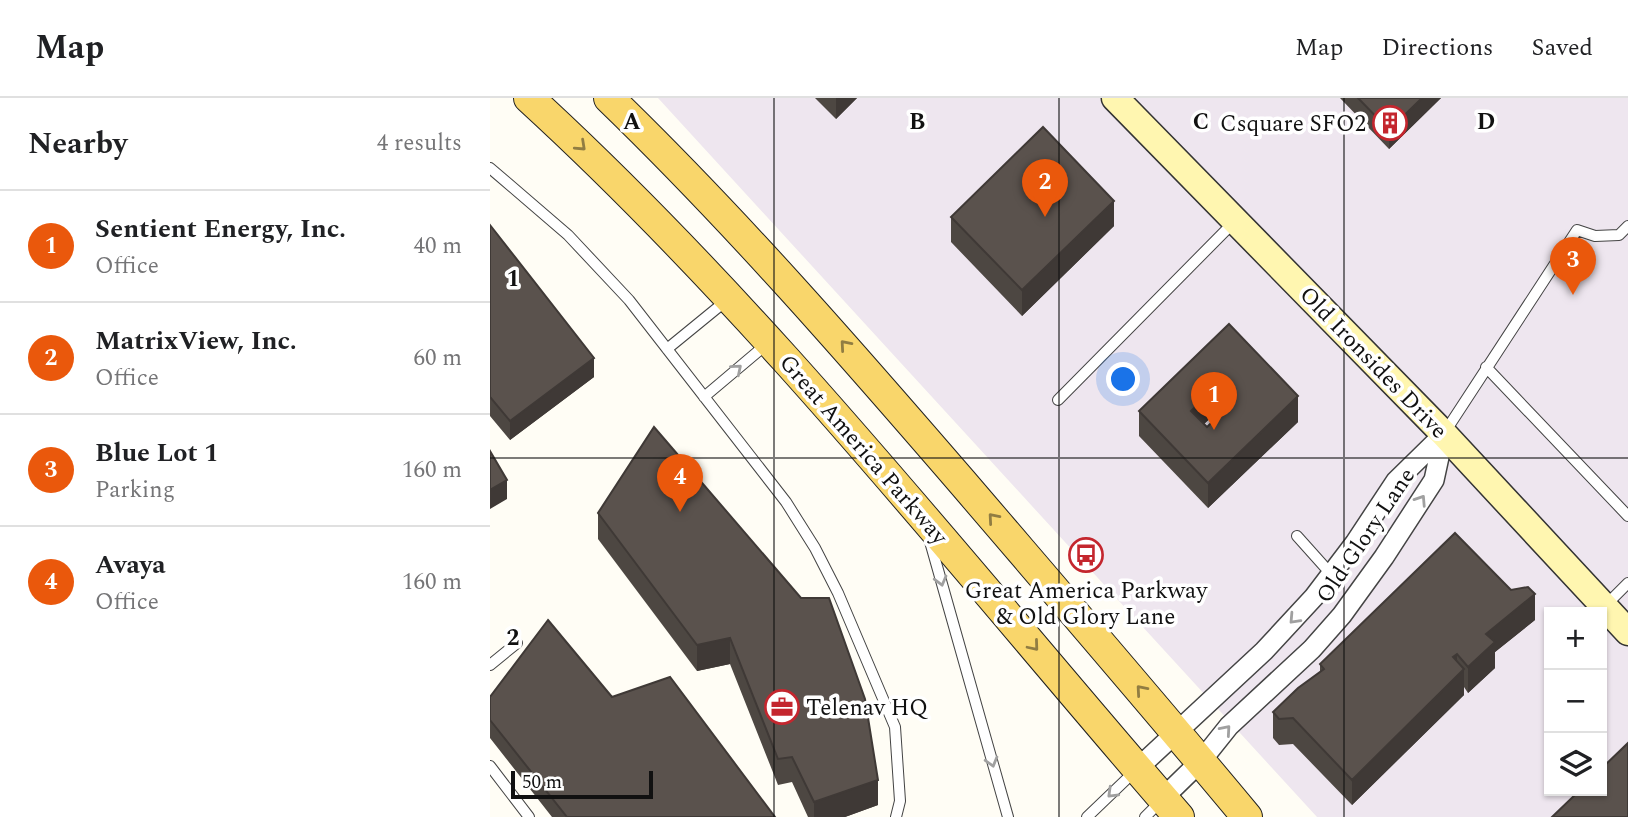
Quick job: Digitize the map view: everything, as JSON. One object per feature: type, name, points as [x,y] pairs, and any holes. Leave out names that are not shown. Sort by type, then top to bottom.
[{"type":"main road","name":"Great America Parkway","points":[[529,98],[660,223],[770,341],[923,516],[1137,769],[1162,811]]},
{"type":"main road","points":[[610,98],[701,189],[824,321],[1247,817]]},
{"type":"street","name":"Old Ironsides Drive","points":[[1115,98],[1444,434],[1604,607]]},
{"type":"street","name":"Old Glory Lane","points":[[1137,769],[1264,651],[1314,597],[1396,481],[1444,434]]},
{"type":"street","name":"Old Glory Lane","points":[[1162,811],[1229,726],[1304,657],[1342,615],[1434,480],[1444,434]]},
{"type":"street","name":"Old Ironsides Drive","points":[[1607,610],[1628,632]]},
{"type":"lane","points":[[490,168],[568,235],[629,300],[786,502],[815,548],[838,593],[895,727],[900,800],[896,817]]},
{"type":"lane","points":[[1058,400],[1236,221]]},
{"type":"lane","points":[[1444,434],[1577,230],[1595,236],[1619,235],[1628,226]]},
{"type":"lane","points":[[667,349],[730,298]]},
{"type":"lane","points":[[704,397],[770,341]]},
{"type":"lane","points":[[1486,367],[1628,516]]},
{"type":"lane","points":[[923,516],[1007,817]]},
{"type":"lane","points":[[1297,536],[1331,575]]},
{"type":"lane","points":[[1604,607],[1628,583]]},
{"type":"lane","points":[[490,665],[517,643]]},
{"type":"lane","points":[[490,766],[529,817]]},
{"type":"lane","points":[[1087,817],[1137,769]]},
{"type":"shaded area","points":[[658,98],[1628,98],[1628,817],[1317,817]]},
{"type":"building","points":[[1358,98],[1422,98],[1389,130]]},
{"type":"building","points":[[1043,127],[1114,201],[1022,290],[951,217]]},
{"type":"building","points":[[490,225],[594,358],[510,421],[490,397]]},
{"type":"building","points":[[1229,324],[1298,396],[1208,483],[1139,411]],"holes":[[[1219,384],[1235,400],[1207,427],[1191,411]]]},
{"type":"building","points":[[654,427],[801,598],[829,598],[865,699],[878,780],[814,802],[792,757],[778,759],[730,638],[697,645],[598,513]]},
{"type":"building","points":[[490,451],[507,480],[490,490]]},
{"type":"building","points":[[1455,533],[1511,590],[1528,587],[1535,594],[1486,634],[1495,642],[1468,667],[1457,654],[1453,657],[1464,669],[1352,780],[1293,718],[1279,719],[1273,712],[1298,688],[1324,669],[1320,664]]},
{"type":"building","points":[[548,620],[612,697],[670,677],[775,817],[567,817],[490,720],[490,697]]},
{"type":"building","points":[[1628,743],[1628,817],[1552,817],[1574,796],[1607,796],[1607,763]]},
{"type":"place","name":"Csquare SFO2","points":[[1390,123]]},
{"type":"place","name":"MatrixView, Inc.","points":[[1045,217]]},
{"type":"place","name":"Blue Lot 1","points":[[1573,295]]},
{"type":"place","name":"Sentient Energy, Inc.","points":[[1214,430]]},
{"type":"place","name":"Avaya","points":[[680,512]]},
{"type":"place","name":"Great America Parkway & Old Glory Lane","points":[[1086,555]]},
{"type":"place","name":"Telenav HQ","points":[[782,707]]}]
